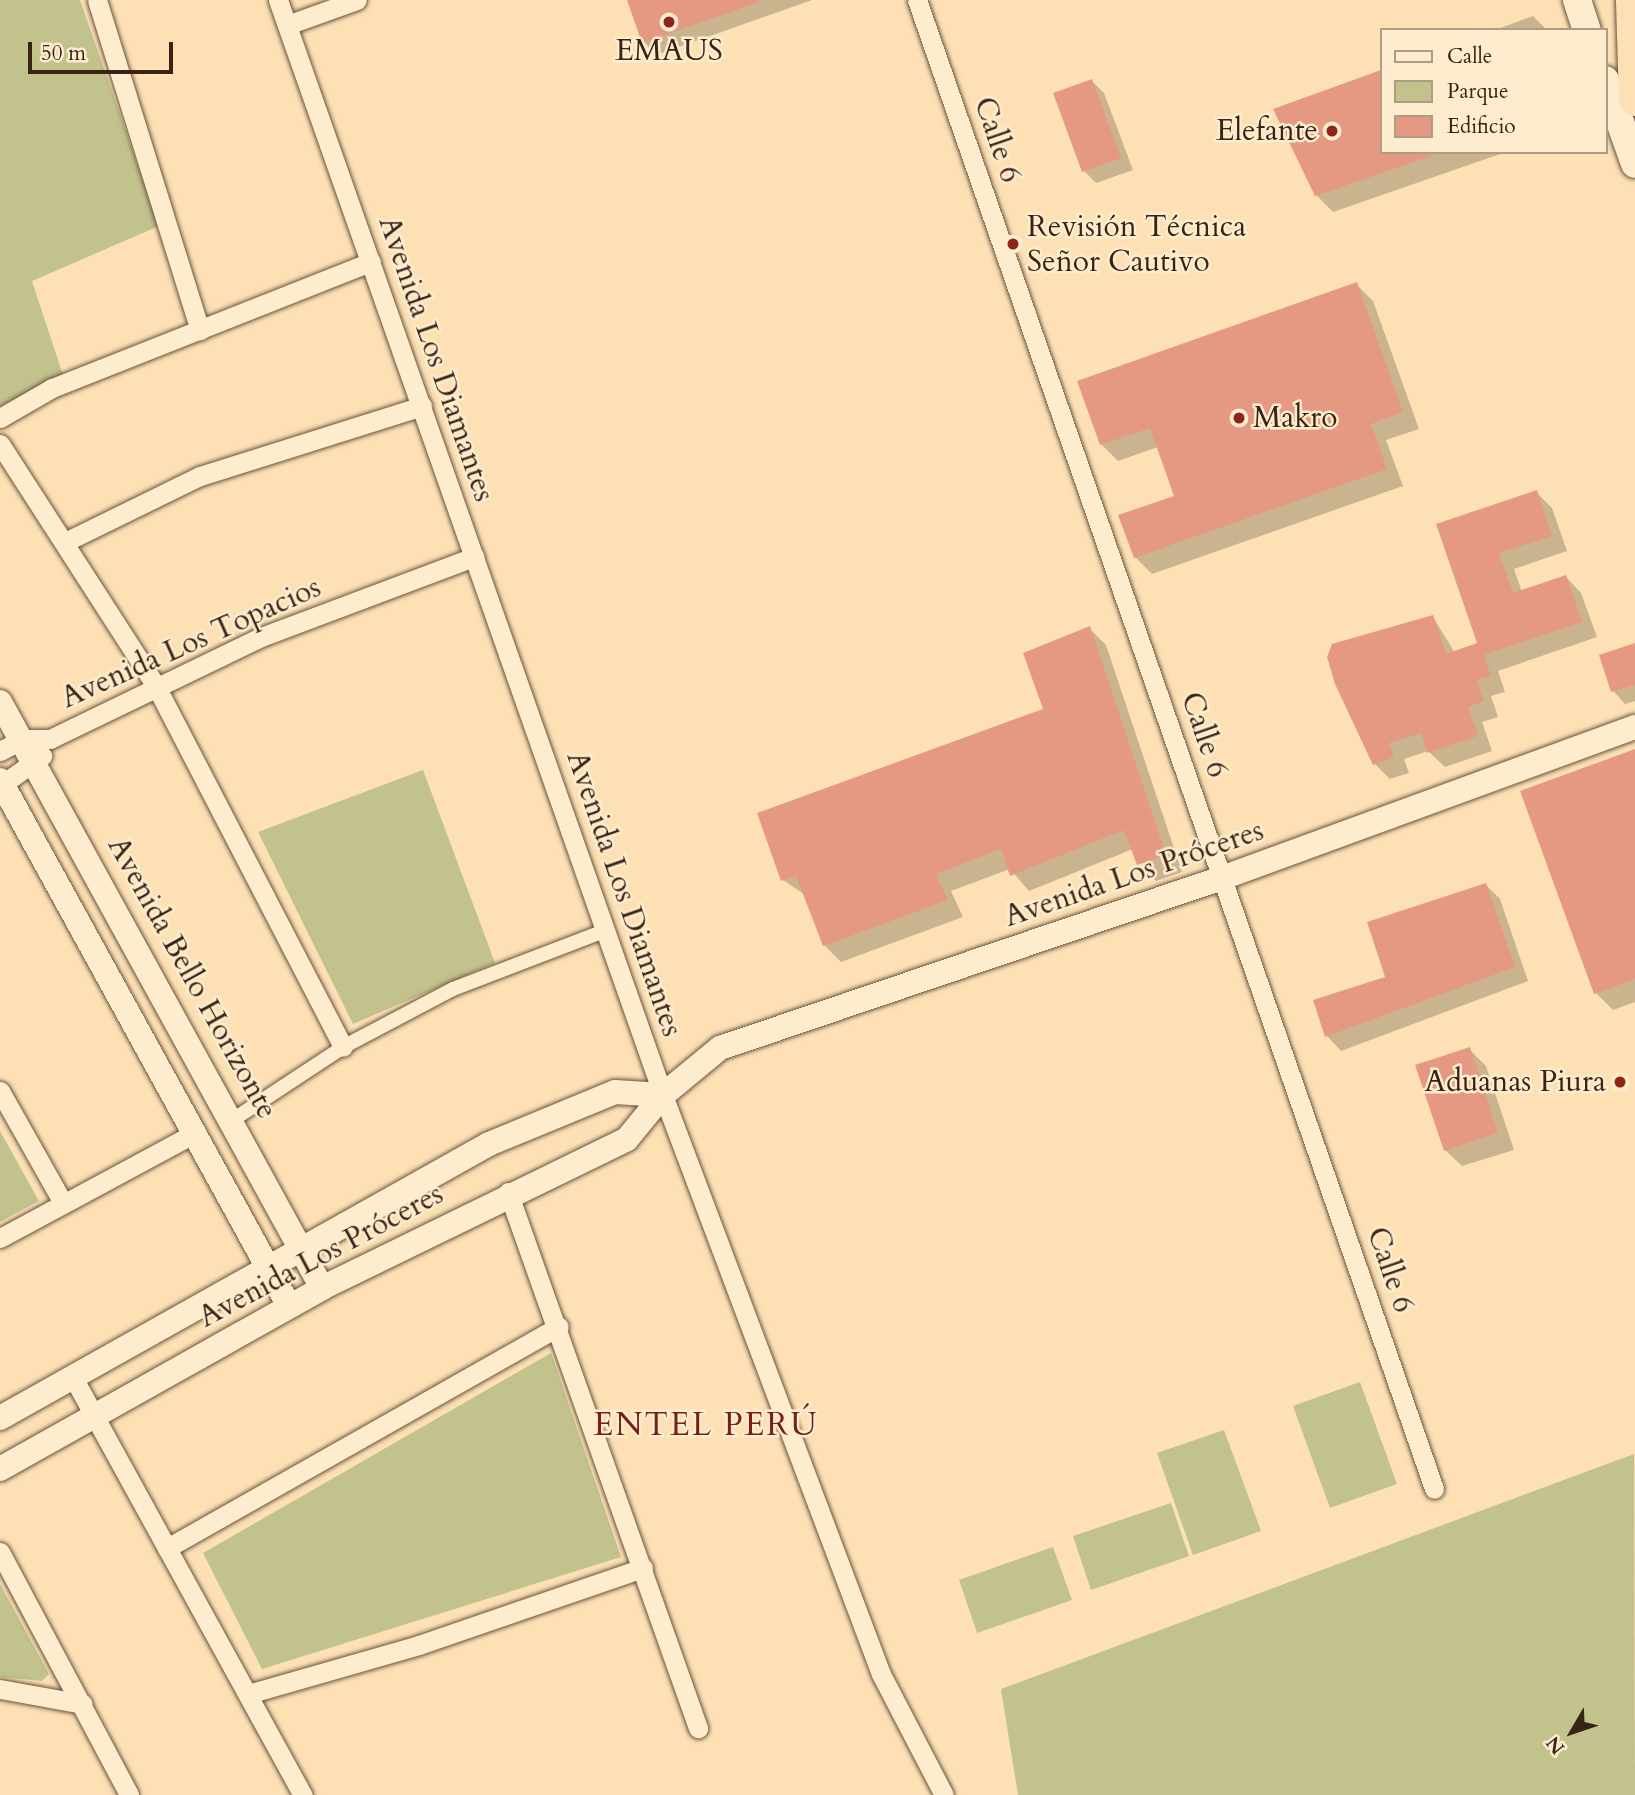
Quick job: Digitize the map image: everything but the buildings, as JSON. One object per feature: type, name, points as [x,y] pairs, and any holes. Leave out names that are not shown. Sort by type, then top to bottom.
[{"type":"highway","points":[[1632,0],[1635,9]]},
{"type":"highway","points":[[1632,0],[1635,99]]},
{"type":"main road","points":[[1577,0],[1586,28]]},
{"type":"main road","points":[[1607,86],[1635,164]]},
{"type":"street","points":[[97,0],[200,330]]},
{"type":"street","name":"Avenida Los Diamantes","points":[[278,0],[663,1095],[881,1674],[944,1795]]},
{"type":"street","points":[[287,25],[357,0]]},
{"type":"street","name":"Calle 6","points":[[917,0],[1434,1489]]},
{"type":"street","points":[[0,418],[52,388],[371,262]]},
{"type":"street","points":[[65,542],[200,475],[422,406]]},
{"type":"street","points":[[0,444],[157,688],[343,1047]]},
{"type":"street","name":"Avenida Los Topacios","points":[[0,751],[23,739],[50,739],[261,637],[474,557]]},
{"type":"street","name":"Avenida Bello Horizonte","points":[[0,702],[38,764],[234,1119],[322,1288]]},
{"type":"street","name":"Avenida Los Próceres","points":[[0,1469],[322,1288],[508,1192],[627,1139],[663,1095],[720,1048],[1222,878],[1635,727]]},
{"type":"street","name":"Avenida Los Topacios","points":[[38,764],[50,739]]},
{"type":"street","points":[[38,764],[1,784],[289,1306]]},
{"type":"street","points":[[234,1119],[343,1047],[453,989],[604,931]]},
{"type":"street","points":[[0,1091],[63,1203]]},
{"type":"street","name":"Avenida Los Próceres","points":[[0,1418],[489,1144],[615,1093],[663,1095]]},
{"type":"street","points":[[0,1238],[195,1133]]},
{"type":"street","points":[[508,1192],[559,1326],[698,1728]]},
{"type":"street","points":[[167,1548],[559,1326]]},
{"type":"street","points":[[74,1378],[97,1415],[303,1795]]},
{"type":"street","points":[[0,1552],[129,1795]]},
{"type":"street","points":[[248,1694],[419,1646],[643,1568]]},
{"type":"street","points":[[0,1689],[83,1704]]},
{"type":"green space","points":[[0,0],[80,0],[159,226],[32,281],[63,375],[0,406]]},
{"type":"green space","points":[[423,770],[495,963],[353,1024],[258,832]]},
{"type":"green space","points":[[0,1131],[39,1201],[0,1222]]},
{"type":"green space","points":[[551,1353],[621,1557],[262,1669],[203,1553]]},
{"type":"green space","points":[[1360,1382],[1397,1484],[1330,1508],[1293,1406]]},
{"type":"green space","points":[[1224,1430],[1261,1531],[1193,1555],[1157,1453]]},
{"type":"green space","points":[[1634,1454],[1635,1795],[1018,1795],[1001,1689]]},
{"type":"green space","points":[[1171,1503],[1189,1556],[1091,1590],[1073,1536]]},
{"type":"green space","points":[[1053,1547],[1072,1600],[977,1633],[959,1580]]},
{"type":"green space","points":[[0,1584],[49,1674],[42,1681],[0,1677]]},
{"type":"place","name":"EMAUS","points":[[669,22]]},
{"type":"place","name":"Elefante","points":[[1332,131]]},
{"type":"place","name":"Revisión Técnica Señor Cautivo","points":[[1013,244]]},
{"type":"place","name":"Makro","points":[[1239,418]]},
{"type":"place","name":"Aduanas Piura","points":[[1620,1082]]},
{"type":"district","name":"ENTEL PERÚ","points":[[706,1425]]}]
